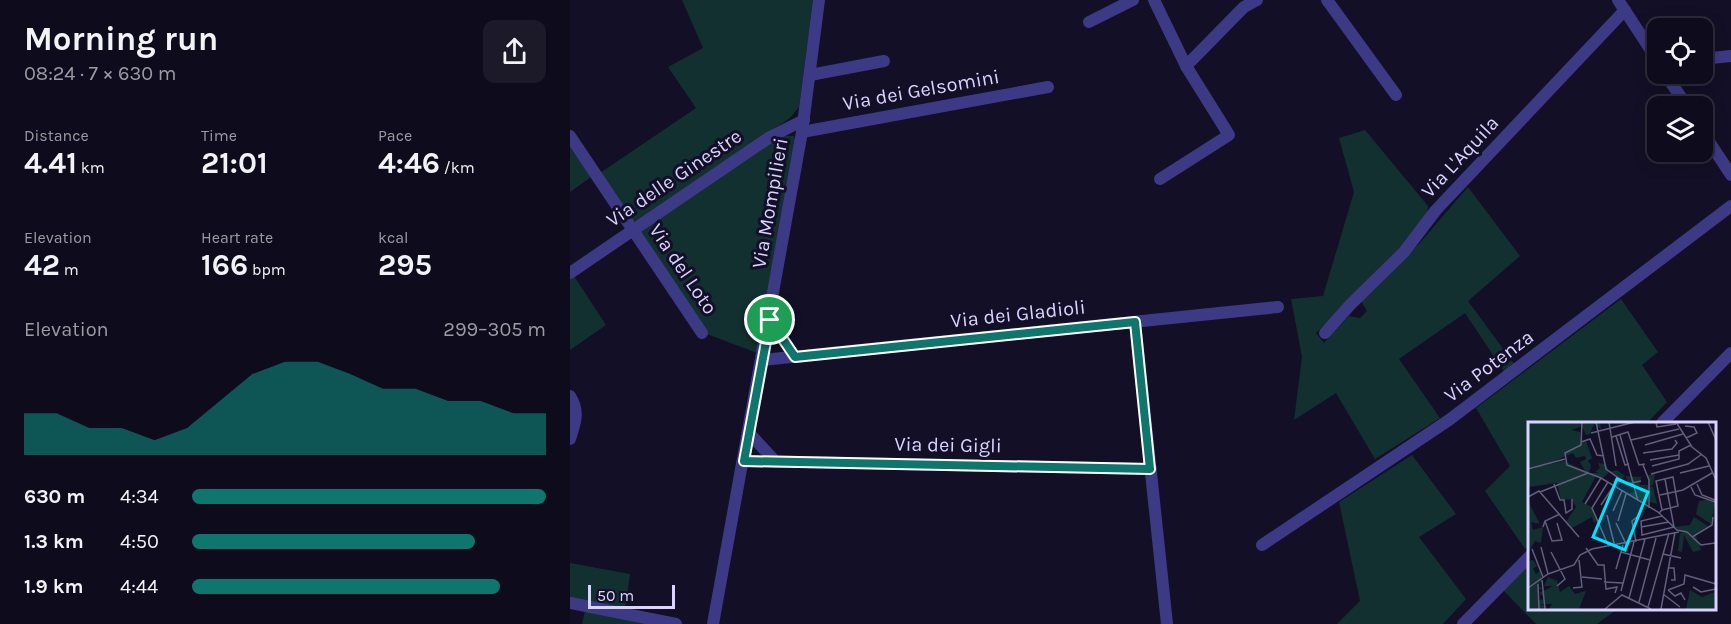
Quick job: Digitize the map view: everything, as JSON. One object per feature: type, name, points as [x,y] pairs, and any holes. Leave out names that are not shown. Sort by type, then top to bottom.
[{"type":"street","name":"Via Mompilieri","points":[[713,624],[770,320],[803,126],[819,0]]},
{"type":"street","points":[[1089,22],[1133,0]]},
{"type":"street","points":[[1154,0],[1185,66],[1228,135],[1160,179]]},
{"type":"street","points":[[1185,66],[1244,7],[1257,0]]},
{"type":"street","points":[[1327,0],[1396,95]]},
{"type":"street","points":[[1622,5],[1647,44]]},
{"type":"street","name":"Via L'Aquila","points":[[1325,333],[1404,252],[1436,210],[1622,5]]},
{"type":"street","points":[[1713,58],[1731,56]]},
{"type":"street","points":[[810,75],[884,61]]},
{"type":"street","name":"Via dei Gelsomini","points":[[803,126],[1048,87]]},
{"type":"street","name":"Via delle Ginestre","points":[[570,273],[770,137],[803,126]]},
{"type":"street","name":"Via del Loto","points":[[570,136],[702,333]]},
{"type":"street","points":[[1713,148],[1731,176]]},
{"type":"street","name":"Via Potenza","points":[[1262,545],[1449,420],[1731,206]]},
{"type":"street","name":"Via dei Gladioli","points":[[762,360],[1278,307]]},
{"type":"street","points":[[770,320],[795,357]]},
{"type":"street","points":[[1135,322],[1167,624]]},
{"type":"street","points":[[1663,422],[1731,353]]},
{"type":"street","points":[[570,396],[576,404],[578,416],[570,439]]},
{"type":"street","points":[[749,434],[776,462]]},
{"type":"street","name":"Via dei Gigli","points":[[744,461],[1150,469]]},
{"type":"street","points":[[1463,624],[1528,558]]},
{"type":"street","points":[[570,603],[676,624]]},
{"type":"green space","points":[[682,0],[813,0],[799,107],[790,118],[639,220],[634,221],[600,173],[696,108],[668,67],[703,48]]},
{"type":"green space","points":[[1365,130],[1428,206],[1427,216],[1400,249],[1316,333],[1324,343],[1349,316],[1360,318],[1367,311],[1361,301],[1419,244],[1468,187],[1520,256],[1468,301],[1515,365],[1505,373],[1465,313],[1399,359],[1440,418],[1375,459],[1336,393],[1294,420],[1302,357],[1291,299],[1323,296],[1354,192],[1339,138]]},
{"type":"green space","points":[[794,136],[795,141],[757,353],[707,334],[640,230],[775,139]]},
{"type":"green space","points":[[570,147],[591,177],[570,192]]},
{"type":"green space","points":[[574,276],[606,325],[570,350],[570,278]]},
{"type":"green space","points":[[1621,299],[1658,352],[1642,365],[1667,402],[1648,422],[1528,422],[1528,546],[1525,549],[1485,491],[1510,466],[1476,408]]},
{"type":"green space","points":[[1412,455],[1456,514],[1419,537],[1466,599],[1443,624],[1337,624],[1360,601],[1339,502]]},
{"type":"green space","points":[[570,563],[630,574],[625,609],[570,598]]},
{"type":"green space","points":[[1528,565],[1528,609],[1618,609],[1597,624],[1536,624],[1503,590]]},
{"type":"green space","points":[[585,611],[647,624],[582,624]]},
{"type":"route","points":[[770,320],[795,357],[1135,322],[1150,469],[744,461],[770,320]]}]
